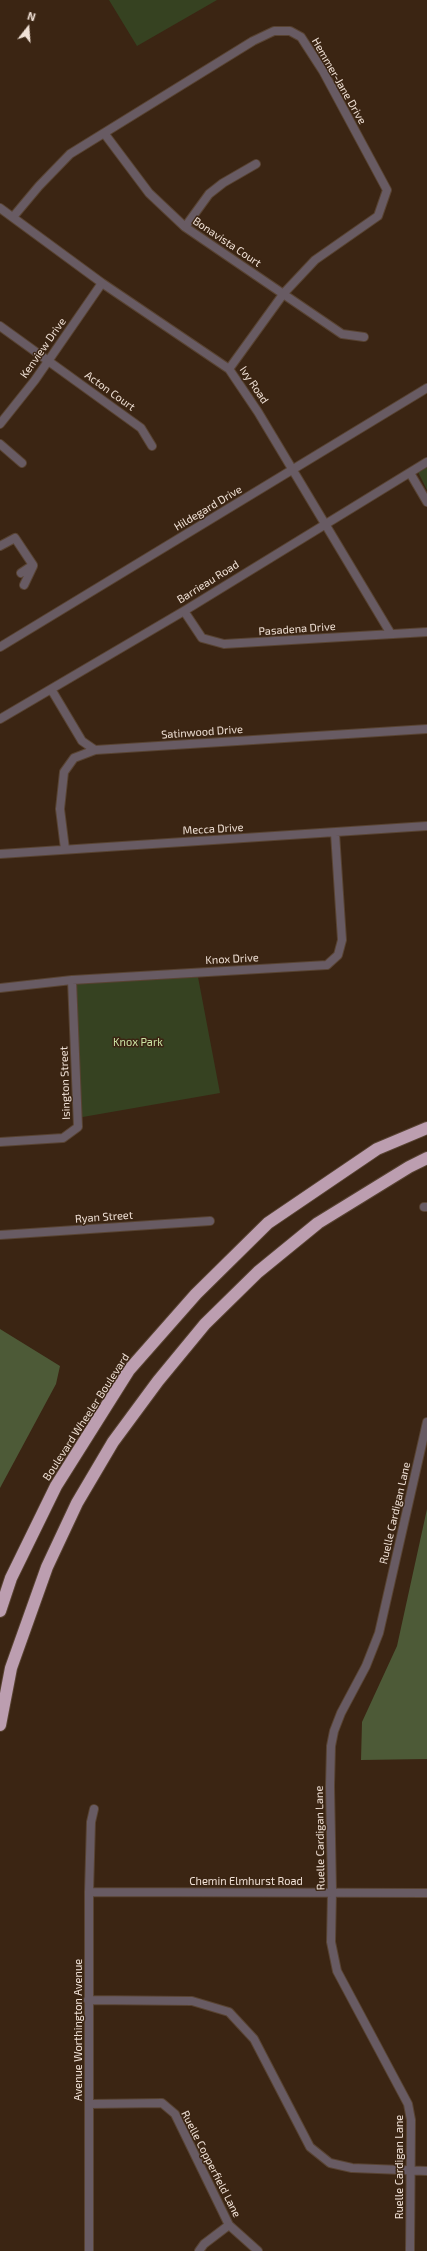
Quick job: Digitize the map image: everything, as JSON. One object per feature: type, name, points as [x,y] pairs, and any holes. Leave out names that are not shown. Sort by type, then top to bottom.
[{"type":"highway","points":[[377,1149],[427,1120]]},
{"type":"highway","name":"Boulevard Wheeler Boulevard","points":[[0,1611],[11,1578],[56,1486],[129,1370],[196,1294],[268,1223],[377,1149],[427,1128]]},
{"type":"highway","points":[[0,1725],[11,1668],[47,1567],[77,1503],[113,1442],[158,1381],[205,1324],[258,1272],[318,1223],[408,1167],[427,1159]]},
{"type":"street","name":"Hemmer-Jane Drive","points":[[13,217],[38,186],[70,154],[253,41],[274,31],[290,32],[301,37],[323,70],[387,190],[378,216],[315,260],[284,294],[229,369]]},
{"type":"street","name":"Bonavista Court","points":[[104,133],[149,193],[186,228],[342,334],[364,337]]},
{"type":"street","points":[[186,228],[209,194],[223,183],[256,164]]},
{"type":"street","name":"Ivy Road","points":[[0,208],[102,282],[229,369],[258,412],[322,516],[324,524],[391,634]]},
{"type":"street","name":"Kenview Drive","points":[[0,424],[102,282]]},
{"type":"street","name":"Acton Court","points":[[0,326],[48,359],[141,428],[152,446]]},
{"type":"street","name":"Hildegard Drive","points":[[0,647],[427,388]]},
{"type":"street","points":[[0,444],[22,463]]},
{"type":"street","name":"Barrieau Road","points":[[0,719],[184,611],[427,462]]},
{"type":"street","points":[[410,473],[427,502]]},
{"type":"street","points":[[0,546],[15,538],[33,565]]},
{"type":"street","points":[[21,573],[33,565]]},
{"type":"street","points":[[24,585],[33,565]]},
{"type":"street","name":"Pasadena Drive","points":[[184,611],[202,638],[224,644],[427,632]]},
{"type":"street","points":[[51,689],[82,741],[95,750]]},
{"type":"street","name":"Satinwood Drive","points":[[64,849],[60,809],[64,772],[74,758],[95,750],[427,729]]},
{"type":"street","name":"Mecca Drive","points":[[0,854],[427,826]]},
{"type":"street","name":"Knox Drive","points":[[0,988],[72,980],[327,965],[338,955],[342,940],[335,833]]},
{"type":"street","name":"Isington Street","points":[[0,1142],[63,1138],[78,1127],[72,980]]},
{"type":"street","name":"Ryan Street","points":[[0,1235],[210,1221]]},
{"type":"street","name":"Ruelle Cardigan Lane","points":[[410,2251],[411,2120],[408,2104],[337,1971],[331,1942],[332,1891],[330,1786],[331,1746],[334,1731],[341,1713],[366,1666],[379,1633],[427,1422]]},
{"type":"street","name":"Avenue Worthington Avenue","points":[[89,2251],[89,1892],[91,1822],[94,1809]]},
{"type":"street","name":"Chemin Elmhurst Road","points":[[89,1892],[332,1891],[427,1893]]},
{"type":"street","points":[[88,2000],[192,2001],[229,2012],[254,2039],[310,2147],[330,2163],[352,2168],[427,2171]]},
{"type":"street","name":"Ruelle Copperfield Lane","points":[[89,2104],[162,2103],[175,2114],[229,2225],[258,2251]]},
{"type":"street","points":[[199,2251],[204,2244],[229,2225]]},
{"type":"green space","points":[[109,0],[217,0],[137,46]]},
{"type":"green space","points":[[427,467],[427,490],[418,472]]},
{"type":"green space","name":"Knox Park","points":[[198,977],[220,1093],[77,1118],[72,980]]},
{"type":"green space","points":[[0,1329],[60,1366],[56,1384],[0,1488]]},
{"type":"green space","points":[[427,1509],[427,1759],[361,1760],[362,1722],[397,1646]]}]
